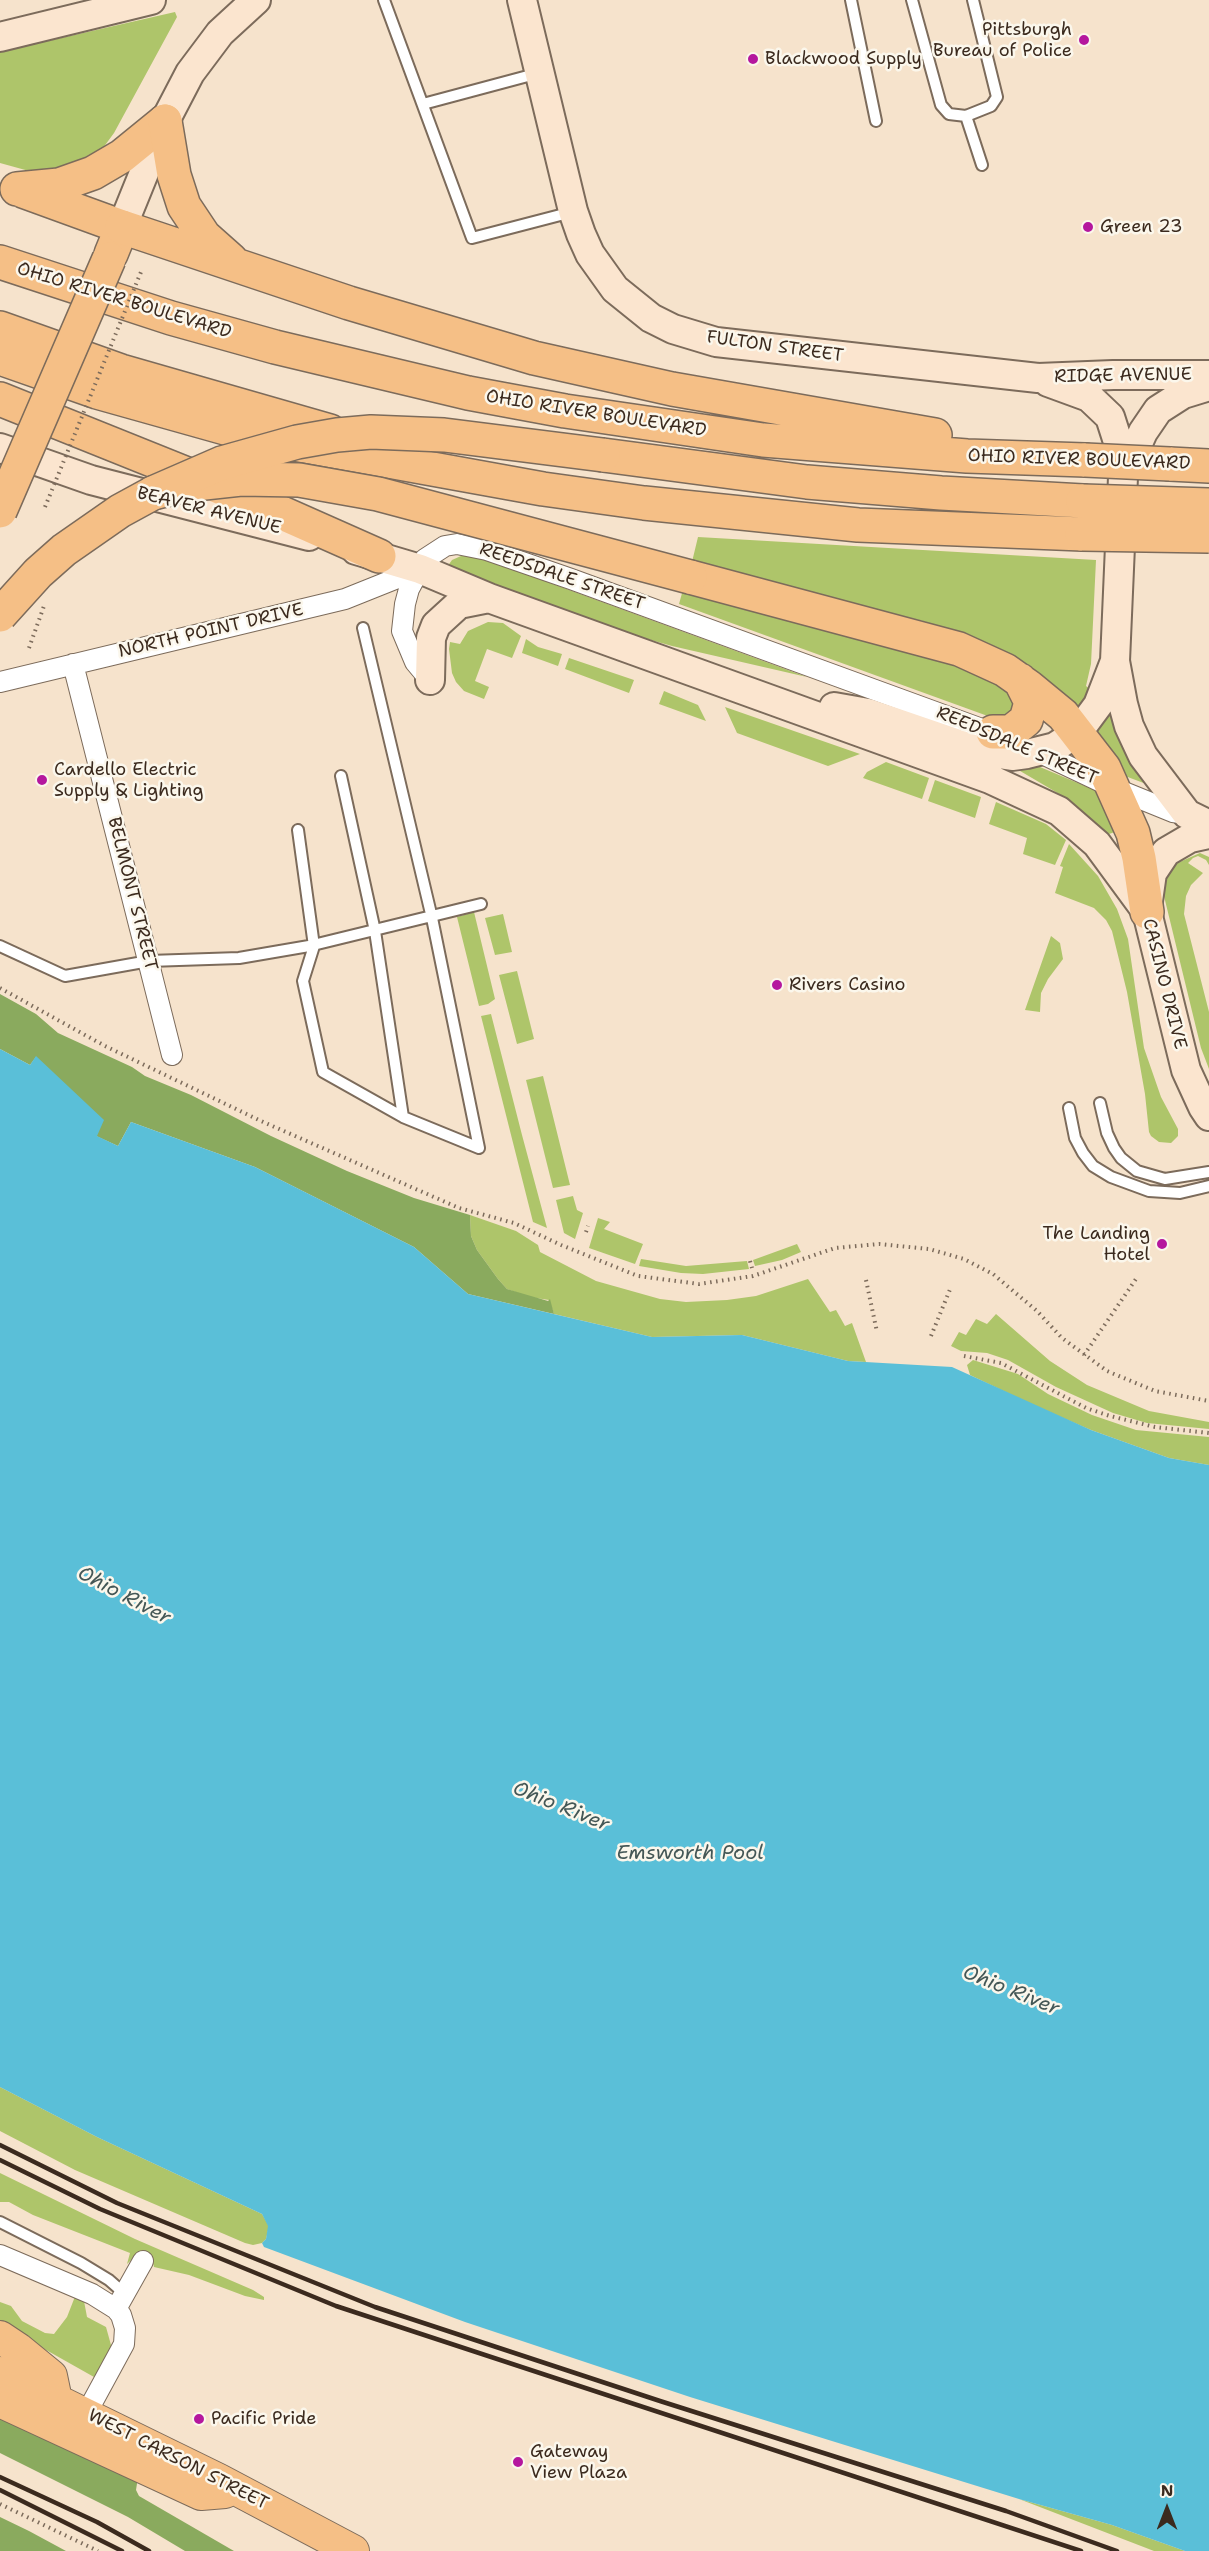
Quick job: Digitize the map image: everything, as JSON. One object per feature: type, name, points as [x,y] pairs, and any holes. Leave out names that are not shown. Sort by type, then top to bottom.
[{"type":"highway","points":[[9,186],[59,185],[93,173],[122,156],[165,121],[174,175],[184,206],[204,236],[242,268]]},
{"type":"highway","points":[[9,186],[242,268],[478,343],[584,370],[765,406],[1085,460]]},
{"type":"highway","points":[[0,511],[122,227]]},
{"type":"highway","name":"OHIO RIVER BOULEVARD","points":[[0,262],[171,318],[276,347],[468,393],[565,411],[763,440],[967,456],[1209,466]]},
{"type":"highway","points":[[0,328],[122,371],[204,396],[543,489]]},
{"type":"highway","points":[[0,358],[97,392],[261,438],[543,489],[665,506],[858,525],[962,531],[1209,536]]},
{"type":"highway","points":[[0,399],[264,505],[379,556]]},
{"type":"highway","points":[[0,615],[31,580],[64,549],[100,524],[153,493],[222,463],[297,442],[337,435],[371,432],[444,435],[851,487],[1209,506]]},
{"type":"highway","points":[[153,493],[186,485],[241,479],[299,480],[329,485],[452,512],[949,645],[983,659],[1020,680],[1063,715],[1104,768],[1114,788],[1137,850],[1147,912]]},
{"type":"highway","points":[[993,732],[1011,732],[1026,720],[1031,702],[1020,680]]},
{"type":"main road","points":[[0,37],[120,4],[151,0]]},
{"type":"main road","points":[[122,227],[165,121],[186,81],[205,51],[238,15],[256,0]]},
{"type":"main road","name":"FULTON STREET","points":[[522,0],[573,212],[590,254],[615,289],[651,318],[695,336],[738,345],[1038,378]]},
{"type":"main road","name":"RIDGE AVENUE","points":[[1038,378],[1209,375]]},
{"type":"main road","points":[[1038,378],[1089,397],[1110,417],[1123,477],[1115,661],[1129,726],[1143,756],[1198,819]]},
{"type":"main road","points":[[1123,477],[1143,432],[1158,410],[1183,393],[1209,386]]},
{"type":"main road","name":"BEAVER AVENUE","points":[[0,448],[91,480],[299,533],[420,569]]},
{"type":"main road","points":[[420,569],[489,598],[758,694],[868,713],[979,751],[1012,756],[1055,747],[1078,732],[1098,705],[1115,661]]},
{"type":"main road","points":[[430,680],[431,638],[436,625],[459,604],[489,598]]},
{"type":"main road","name":"CASINO DRIVE","points":[[758,694],[990,779],[1059,811],[1083,830],[1109,860],[1147,912],[1186,1070],[1209,1116]]},
{"type":"main road","points":[[1147,912],[1152,873],[1166,852],[1190,838],[1209,834]]},
{"type":"main road","points":[[0,2337],[51,2376],[56,2400]]},
{"type":"main road","name":"WEST CARSON STREET","points":[[0,2373],[239,2490],[353,2551]]},
{"type":"main road","points":[[0,2401],[201,2494],[239,2490]]},
{"type":"street","name":"REEDSDALE STREET","points":[[420,569],[425,559],[445,546],[457,544],[480,548],[993,732],[1114,788],[1173,812],[1198,819]]},
{"type":"street","name":"NORTH POINT DRIVE","points":[[0,682],[345,599],[420,569]]},
{"type":"street","points":[[420,569],[409,589],[402,631],[415,662],[430,680]]},
{"type":"street","name":"BELMONT STREET","points":[[74,664],[172,1055]]},
{"type":"street","points":[[0,2255],[92,2294],[120,2302]]},
{"type":"street","points":[[86,2414],[124,2344],[125,2328],[120,2302],[143,2260]]},
{"type":"lane","points":[[384,0],[472,237],[573,212]]},
{"type":"lane","points":[[851,0],[876,121]]},
{"type":"lane","points":[[912,0],[941,105],[949,114],[966,116],[991,106],[997,98],[973,0]]},
{"type":"lane","points":[[423,104],[539,73]]},
{"type":"lane","points":[[966,116],[982,165]]},
{"type":"lane","points":[[298,830],[314,945],[303,981],[323,1072],[403,1117],[479,1148],[432,918],[363,628]]},
{"type":"lane","points":[[341,777],[375,931],[403,1117]]},
{"type":"lane","points":[[0,946],[65,976],[149,961],[239,958],[314,945],[432,918],[481,904]]},
{"type":"lane","points":[[1100,1103],[1107,1133],[1114,1148],[1121,1158],[1137,1171],[1165,1179],[1209,1172]]},
{"type":"lane","points":[[1069,1108],[1075,1138],[1083,1153],[1093,1166],[1111,1177],[1149,1191],[1180,1193],[1209,1186]]},
{"type":"lane","points":[[0,2222],[109,2280],[120,2302]]},
{"type":"path","points":[[45,507],[141,272]]},
{"type":"path","points":[[29,648],[45,604]]},
{"type":"path","points":[[0,988],[105,1046],[261,1121],[459,1208],[514,1223],[638,1276],[699,1284],[753,1276],[835,1248],[879,1244],[929,1249],[964,1259],[993,1274],[1036,1311],[1062,1338],[1107,1371],[1155,1391],[1209,1401]]},
{"type":"path","points":[[586,1232],[588,1226]]},
{"type":"path","points":[[750,1261],[752,1268]]},
{"type":"path","points":[[1084,1354],[1136,1279]]},
{"type":"path","points":[[866,1280],[877,1332]]},
{"type":"path","points":[[931,1336],[951,1287]]},
{"type":"path","points":[[964,1356],[1002,1363],[1077,1403],[1110,1416],[1155,1428],[1209,1433]]},
{"type":"path","points":[[0,2504],[98,2551]]},
{"type":"green space","points":[[175,12],[177,17],[114,133],[100,152],[78,167],[29,171],[0,163],[0,52]]},
{"type":"green space","points":[[698,537],[1096,560],[1091,664],[1086,686],[1091,690],[1079,712],[953,631],[923,621],[691,566]]},
{"type":"green space","points":[[461,556],[471,556],[512,569],[807,677],[630,634],[447,567],[452,560]]},
{"type":"green space","points":[[684,586],[947,660],[1003,683],[1019,710],[996,719],[679,604]]},
{"type":"green space","points":[[488,622],[503,623],[521,636],[512,658],[487,649],[475,681],[489,687],[484,699],[464,691],[456,682],[452,673],[449,649],[450,642],[460,644],[468,631]]},
{"type":"green space","points":[[526,639],[538,647],[562,654],[558,666],[522,653]]},
{"type":"green space","points":[[569,658],[634,680],[629,693],[565,669]]},
{"type":"green space","points":[[664,691],[698,705],[706,721],[659,704]]},
{"type":"green space","points":[[725,707],[860,754],[828,766],[737,733]]},
{"type":"green space","points":[[1113,707],[1149,785],[1125,776],[1097,733]]},
{"type":"green space","points":[[886,762],[929,778],[922,799],[863,778],[867,772]]},
{"type":"green space","points":[[1040,767],[1104,794],[1121,830],[1106,835],[1095,822],[1061,795],[1015,768]]},
{"type":"green space","points":[[935,780],[981,797],[975,818],[928,801]]},
{"type":"green space","points":[[996,802],[1046,824],[1066,840],[1055,865],[1023,854],[1027,838],[989,824]]},
{"type":"green space","points":[[1069,844],[1098,876],[1117,909],[1128,939],[1144,1048],[1161,1097],[1178,1129],[1178,1136],[1171,1143],[1159,1142],[1149,1132],[1145,1094],[1127,992],[1112,931],[1106,920],[1094,908],[1055,893],[1063,867],[1060,866]]},
{"type":"green space","points":[[1200,853],[1209,857],[1209,865],[1206,860],[1198,856],[1188,863],[1203,873],[1191,885],[1186,896],[1184,914],[1209,1012],[1209,1069],[1201,1048],[1163,892],[1164,882],[1175,864]]},
{"type":"green space","points":[[474,912],[495,999],[479,1006],[457,917]]},
{"type":"green space","points":[[503,914],[512,952],[495,955],[485,918]]},
{"type":"green space","points":[[1051,936],[1060,943],[1063,959],[1041,993],[1040,1012],[1025,1010]]},
{"type":"green space","points":[[517,971],[534,1039],[517,1044],[499,975]]},
{"type":"green space","points":[[0,994],[36,1014],[58,1033],[132,1067],[145,1076],[191,1095],[271,1136],[347,1171],[414,1198],[470,1215],[471,1236],[477,1250],[498,1279],[507,1289],[548,1301],[550,1299],[554,1314],[468,1294],[414,1247],[255,1167],[131,1122],[118,1146],[96,1136],[36,1057],[30,1065],[0,1049]]},
{"type":"green space","points":[[491,1014],[547,1228],[533,1222],[481,1016]]},
{"type":"green space","points":[[543,1076],[570,1185],[553,1188],[526,1080]]},
{"type":"green space","points":[[573,1196],[577,1210],[583,1213],[575,1239],[564,1233],[556,1200]]},
{"type":"green space","points":[[470,1215],[516,1231],[538,1245],[540,1252],[596,1281],[660,1299],[686,1302],[727,1300],[756,1296],[808,1279],[830,1312],[836,1310],[845,1326],[852,1323],[866,1362],[848,1361],[742,1335],[652,1337],[554,1314],[549,1300],[529,1297],[507,1289],[498,1279],[477,1250],[471,1236]]},
{"type":"green space","points":[[598,1218],[610,1222],[604,1229],[643,1244],[635,1264],[589,1248]]},
{"type":"green space","points":[[797,1244],[801,1252],[782,1260],[755,1266],[753,1260]]},
{"type":"green space","points":[[641,1259],[686,1266],[747,1261],[749,1269],[703,1274],[681,1273],[639,1266]]},
{"type":"green space","points":[[996,1314],[1050,1361],[1087,1385],[1149,1411],[1209,1422],[1209,1429],[1147,1423],[1113,1413],[1056,1387],[1008,1360],[987,1353],[961,1351],[951,1346],[959,1332],[966,1335],[976,1319],[987,1324]]},
{"type":"green space","points":[[973,1360],[1018,1374],[1048,1394],[1092,1415],[1136,1430],[1209,1437],[1209,1465],[1169,1458],[1091,1430],[1035,1406],[970,1375],[967,1365]]},
{"type":"green space","points":[[0,2087],[97,2137],[262,2214],[269,2226],[266,2239],[262,2243],[253,2245],[245,2243],[75,2170],[0,2131]]},
{"type":"green space","points":[[0,2173],[135,2239],[253,2290],[264,2297],[264,2300],[245,2296],[189,2275],[154,2267],[152,2257],[146,2251],[141,2251],[127,2264],[130,2253],[33,2215],[9,2202],[0,2202]]},
{"type":"green space","points":[[76,2294],[84,2301],[87,2317],[106,2327],[111,2345],[111,2355],[94,2377],[0,2324],[0,2302],[11,2306],[22,2321],[45,2333],[54,2334],[67,2317]]},
{"type":"green space","points":[[0,2405],[138,2477],[136,2490],[139,2496],[234,2551],[185,2551],[128,2517],[0,2453]]},
{"type":"green space","points":[[1019,2499],[1112,2525],[1185,2551],[1154,2551]]},
{"type":"green space","points":[[0,2517],[29,2531],[66,2551],[0,2551]]},
{"type":"water","name":"Emsworth Pool","points":[[0,1049],[30,1065],[36,1056],[104,1120],[97,1136],[118,1146],[131,1122],[255,1167],[414,1247],[468,1294],[652,1337],[742,1335],[848,1361],[952,1367],[1091,1430],[1169,1458],[1209,1465],[1209,2551],[1185,2551],[1112,2525],[1019,2499],[690,2397],[465,2322],[264,2247],[262,2243],[266,2239],[268,2226],[262,2214],[97,2137],[0,2087]]},
{"type":"railway","points":[[0,2145],[117,2203],[375,2307],[1006,2511],[1117,2551]]},
{"type":"railway","points":[[0,2160],[100,2209],[336,2306],[1081,2551]]},
{"type":"railway","points":[[0,2477],[97,2522],[149,2551]]},
{"type":"railway","points":[[0,2490],[122,2551]]},
{"type":"place","name":"Pittsburgh Bureau of Police","points":[[1084,40]]},
{"type":"place","name":"Blackwood Supply","points":[[753,59]]},
{"type":"place","name":"Green 23","points":[[1088,227]]},
{"type":"place","name":"Cardello Electric Supply & Lighting","points":[[42,780]]},
{"type":"place","name":"Rivers Casino","points":[[777,985]]},
{"type":"place","name":"The Landing Hotel","points":[[1162,1244]]},
{"type":"place","name":"Pacific Pride","points":[[199,2419]]},
{"type":"place","name":"Gateway View Plaza","points":[[518,2462]]},
{"type":"water label","name":"Ohio River","points":[[124,1596]]},
{"type":"water label","name":"Ohio River","points":[[561,1807]]},
{"type":"water label","name":"Ohio River","points":[[1011,1991]]}]
